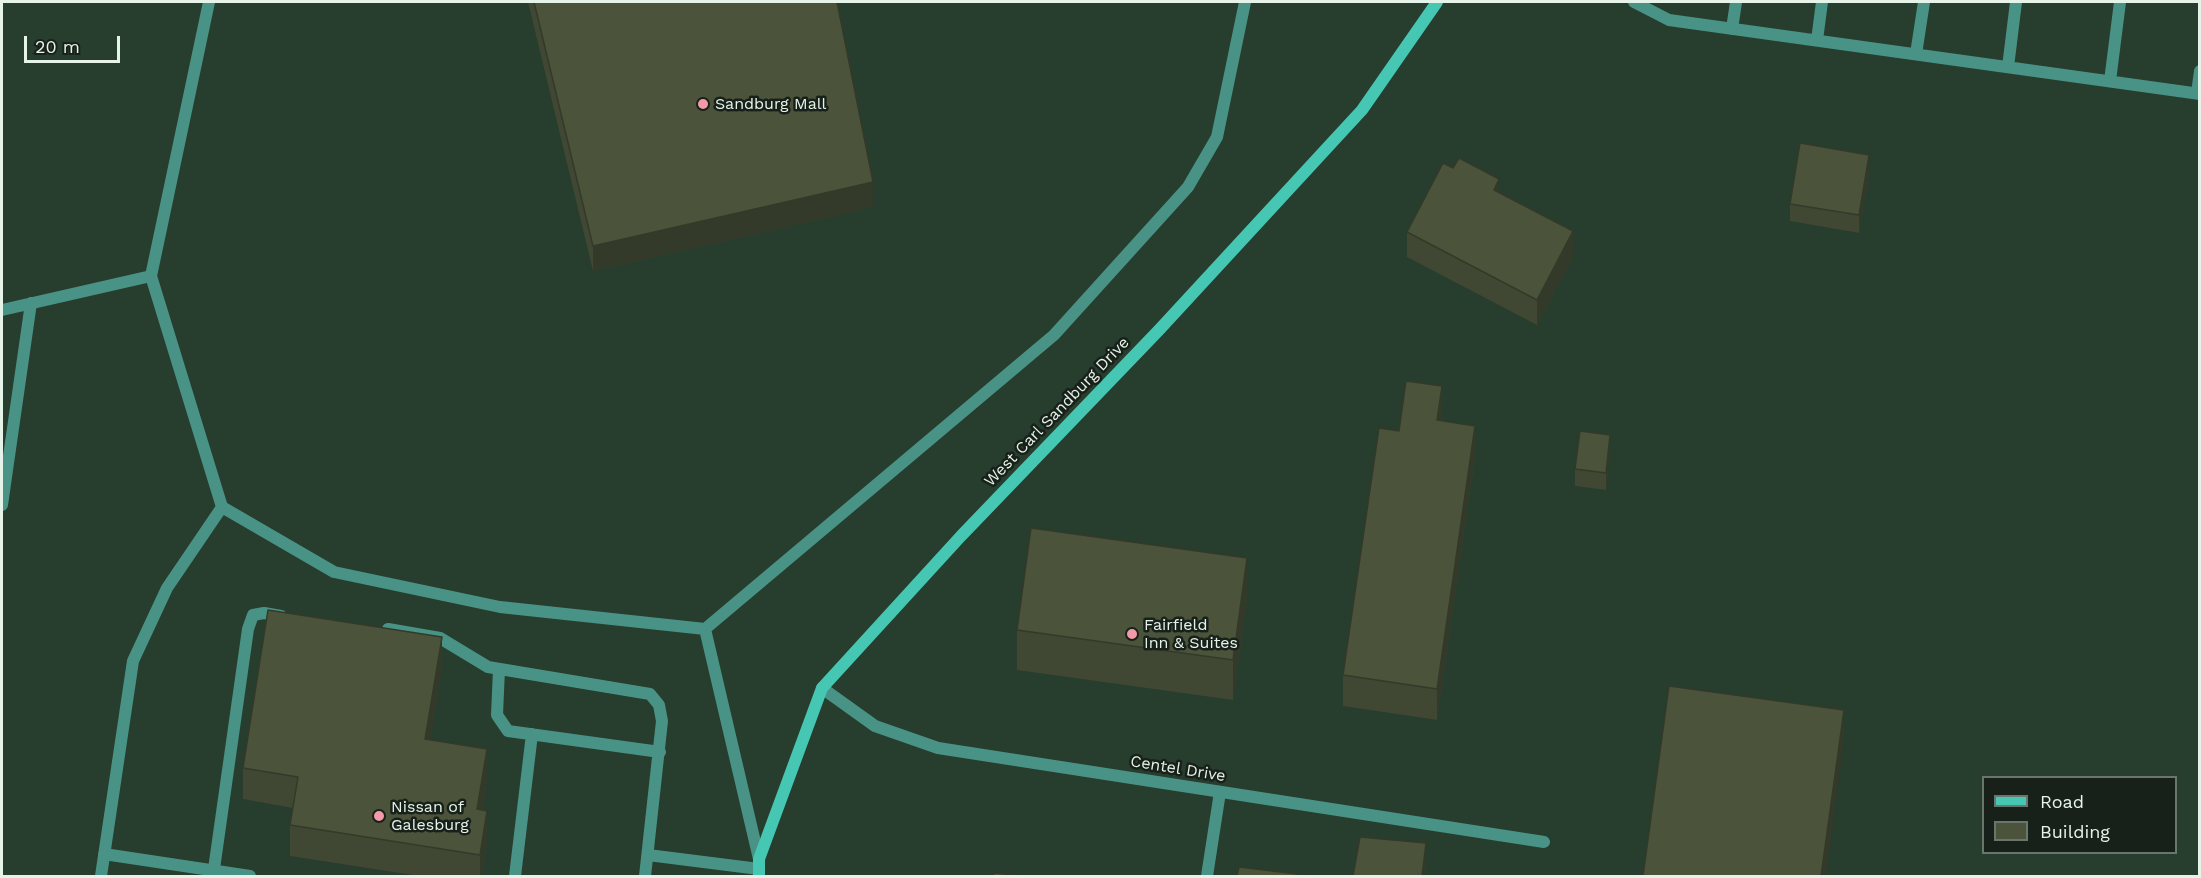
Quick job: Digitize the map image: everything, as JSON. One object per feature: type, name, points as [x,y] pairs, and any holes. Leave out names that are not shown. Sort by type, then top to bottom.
[{"type":"street","points":[[209,2],[151,276],[222,507],[334,572],[500,607],[705,629],[1054,336],[1188,187],[1217,137],[1245,2]]},
{"type":"street","name":"West Carl Sandburg Drive","points":[[759,868],[822,688],[961,536],[1159,330],[1362,110],[1437,2]]},
{"type":"street","points":[[1634,2],[1670,20],[2198,93],[2199,71]]},
{"type":"street","points":[[1732,29],[1736,2]]},
{"type":"street","points":[[1817,40],[1822,2]]},
{"type":"street","points":[[1916,54],[1924,2]]},
{"type":"street","points":[[2008,67],[2016,2]]},
{"type":"street","points":[[2110,81],[2120,2]]},
{"type":"street","points":[[2,310],[151,276]]},
{"type":"street","points":[[2,505],[31,303]]},
{"type":"street","points":[[101,876],[133,662],[167,588],[222,507]]},
{"type":"street","points":[[214,874],[248,629],[253,615],[264,613],[298,618]]},
{"type":"street","points":[[378,628],[440,638],[488,668],[650,694],[659,705],[662,721],[645,876]]},
{"type":"street","points":[[648,855],[759,868],[705,629]]},
{"type":"street","points":[[500,669],[497,715],[501,725],[508,731],[660,752]]},
{"type":"street","name":"Centel Drive","points":[[822,688],[875,726],[938,748],[1544,842]]},
{"type":"street","points":[[515,876],[532,734]]},
{"type":"street","points":[[1207,876],[1220,792]]},
{"type":"street","points":[[104,854],[214,874],[250,876]]},
{"type":"building","name":"Sandburg Mall","points":[[534,2],[837,2],[873,182],[593,246]]},
{"type":"building","points":[[1800,143],[1869,155],[1859,215],[1790,204]]},
{"type":"building","points":[[1459,158],[1499,179],[1494,190],[1573,231],[1537,300],[1407,232],[1443,163],[1453,168]]},
{"type":"building","points":[[1406,381],[1442,386],[1437,420],[1475,426],[1437,689],[1343,675],[1379,428],[1399,431]]},
{"type":"building","points":[[1580,431],[1610,435],[1606,473],[1575,469]]},
{"type":"building","points":[[1031,528],[1247,558],[1233,660],[1017,630]]},
{"type":"building","points":[[268,610],[442,637],[425,739],[487,749],[477,809],[487,811],[480,855],[290,825],[298,777],[243,768]]},
{"type":"building","points":[[1669,686],[1844,710],[1821,876],[1643,876]]},
{"type":"building","points":[[1360,837],[1426,843],[1422,876],[1353,876]]},
{"type":"building","points":[[1239,867],[1313,876],[1237,876]]},
{"type":"building","points":[[994,873],[1023,876],[993,876]]},
{"type":"place","name":"Sandburg Mall","points":[[703,104]]},
{"type":"place","name":"Fairfield Inn & Suites","points":[[1132,634]]},
{"type":"place","name":"Nissan of Galesburg","points":[[379,816]]}]
